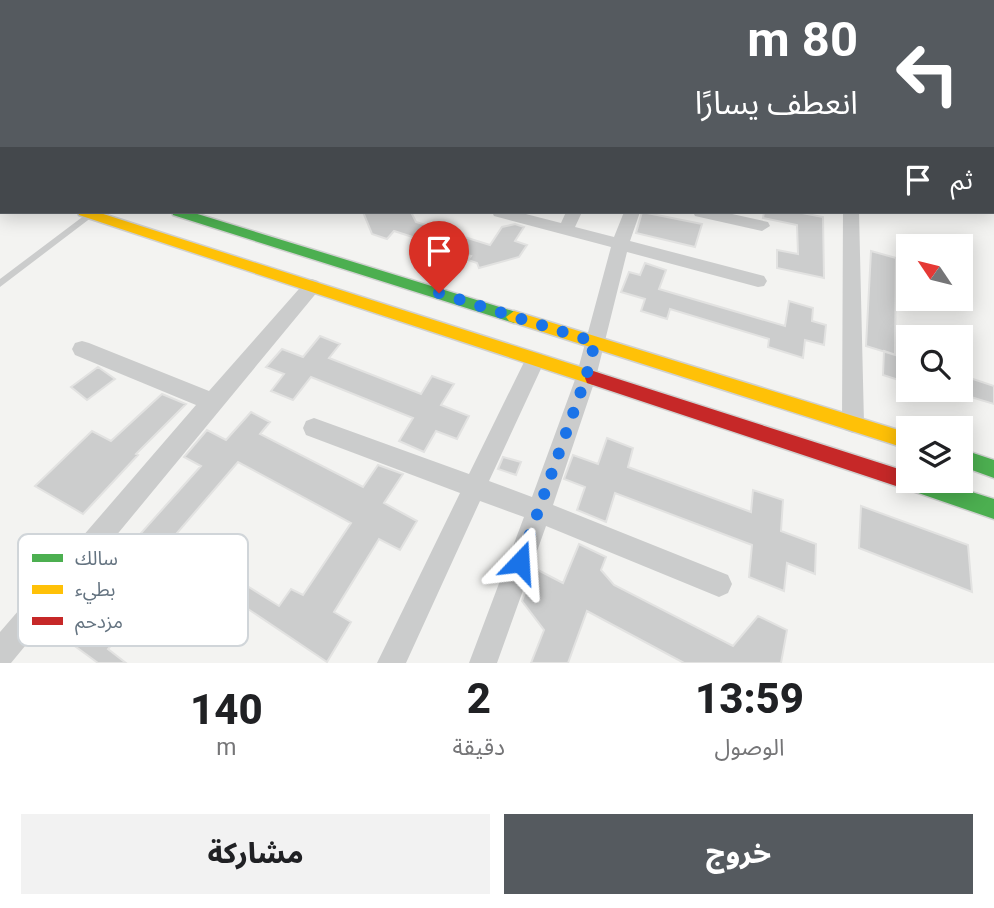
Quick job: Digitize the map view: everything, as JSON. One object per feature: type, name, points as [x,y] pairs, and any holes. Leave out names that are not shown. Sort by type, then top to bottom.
[{"type":"street","points":[[91,214],[994,509]]},
{"type":"street","points":[[185,214],[896,437]]},
{"type":"street","points":[[507,214],[758,281]]},
{"type":"street","points":[[565,230],[573,214]]},
{"type":"street","points":[[482,663],[586,377],[620,244],[631,214]]},
{"type":"street","points":[[710,214],[762,226]]},
{"type":"street","points":[[851,214],[853,423]]},
{"type":"street","points":[[181,242],[206,220]]},
{"type":"street","points":[[98,534],[312,286]]},
{"type":"street","points":[[82,349],[212,402]]},
{"type":"street","points":[[391,663],[535,360]]},
{"type":"street","points":[[314,428],[539,512],[719,584]]},
{"type":"street","points":[[973,462],[994,469]]},
{"type":"street","points":[[0,654],[18,632]]},
{"type":"lane","points":[[0,284],[87,214]]},
{"type":"building","points":[[364,214],[412,214],[416,222],[490,245],[502,227],[515,224],[524,227],[515,241],[527,245],[519,257],[479,268],[477,263],[468,260],[471,256],[394,231],[387,239],[372,234]]},
{"type":"building","points":[[641,214],[702,224],[695,247],[636,233]]},
{"type":"building","points":[[764,214],[807,214],[823,217],[824,278],[777,268],[777,250],[798,254],[797,225],[763,218]]},
{"type":"building","points":[[871,251],[896,258],[895,355],[866,346]]},
{"type":"building","points":[[645,263],[666,270],[659,289],[785,326],[789,301],[813,308],[812,321],[826,325],[824,345],[805,340],[803,358],[768,347],[769,339],[670,309],[667,319],[641,311],[645,299],[621,292],[629,272],[640,275]]},
{"type":"building","points":[[320,336],[340,344],[329,358],[421,394],[432,376],[454,384],[441,405],[469,416],[457,439],[436,431],[424,452],[399,441],[413,418],[311,377],[293,400],[271,391],[284,374],[266,367],[282,349],[303,357]]},
{"type":"building","points":[[884,351],[896,355],[896,379],[883,375]]},
{"type":"building","points":[[98,367],[115,379],[87,400],[71,387]]},
{"type":"building","points":[[973,379],[994,386],[994,404],[973,398]]},
{"type":"building","points":[[162,394],[186,404],[136,454],[138,455],[83,514],[35,486],[92,431],[111,441]]},
{"type":"building","points":[[251,412],[270,422],[260,434],[363,487],[378,465],[403,474],[384,503],[417,521],[400,550],[379,539],[334,612],[351,622],[327,662],[248,609],[248,587],[279,606],[291,589],[303,595],[351,523],[238,462],[176,534],[140,534],[201,466],[184,457],[207,430],[226,440]]},
{"type":"building","points":[[607,438],[633,448],[628,467],[751,512],[753,490],[783,500],[781,531],[816,544],[815,574],[787,563],[784,591],[749,577],[752,545],[615,493],[606,522],[577,510],[585,487],[564,479],[573,455],[598,464]]},
{"type":"building","points":[[503,457],[521,462],[516,475],[498,469]]},
{"type":"building","points":[[861,506],[968,545],[972,592],[859,548]]},
{"type":"building","points":[[579,544],[606,557],[601,570],[614,585],[733,646],[758,616],[787,630],[781,663],[684,663],[587,611],[568,663],[531,663],[544,630],[522,601],[534,568],[563,583]]},
{"type":"building","points":[[75,646],[111,646],[108,649],[126,663],[98,663]]},
{"type":"traffic: fast","points":[[184,214],[514,317]]},
{"type":"traffic: fast","points":[[973,462],[994,469]]},
{"type":"traffic: fast","points":[[945,493],[994,509]]},
{"type":"traffic: slow","points":[[90,214],[593,378]]},
{"type":"traffic: slow","points":[[514,317],[896,437]]},
{"type":"traffic: jam","points":[[593,378],[896,477]]},
{"type":"route","points":[[439,293],[595,342],[586,377],[520,562]]}]
